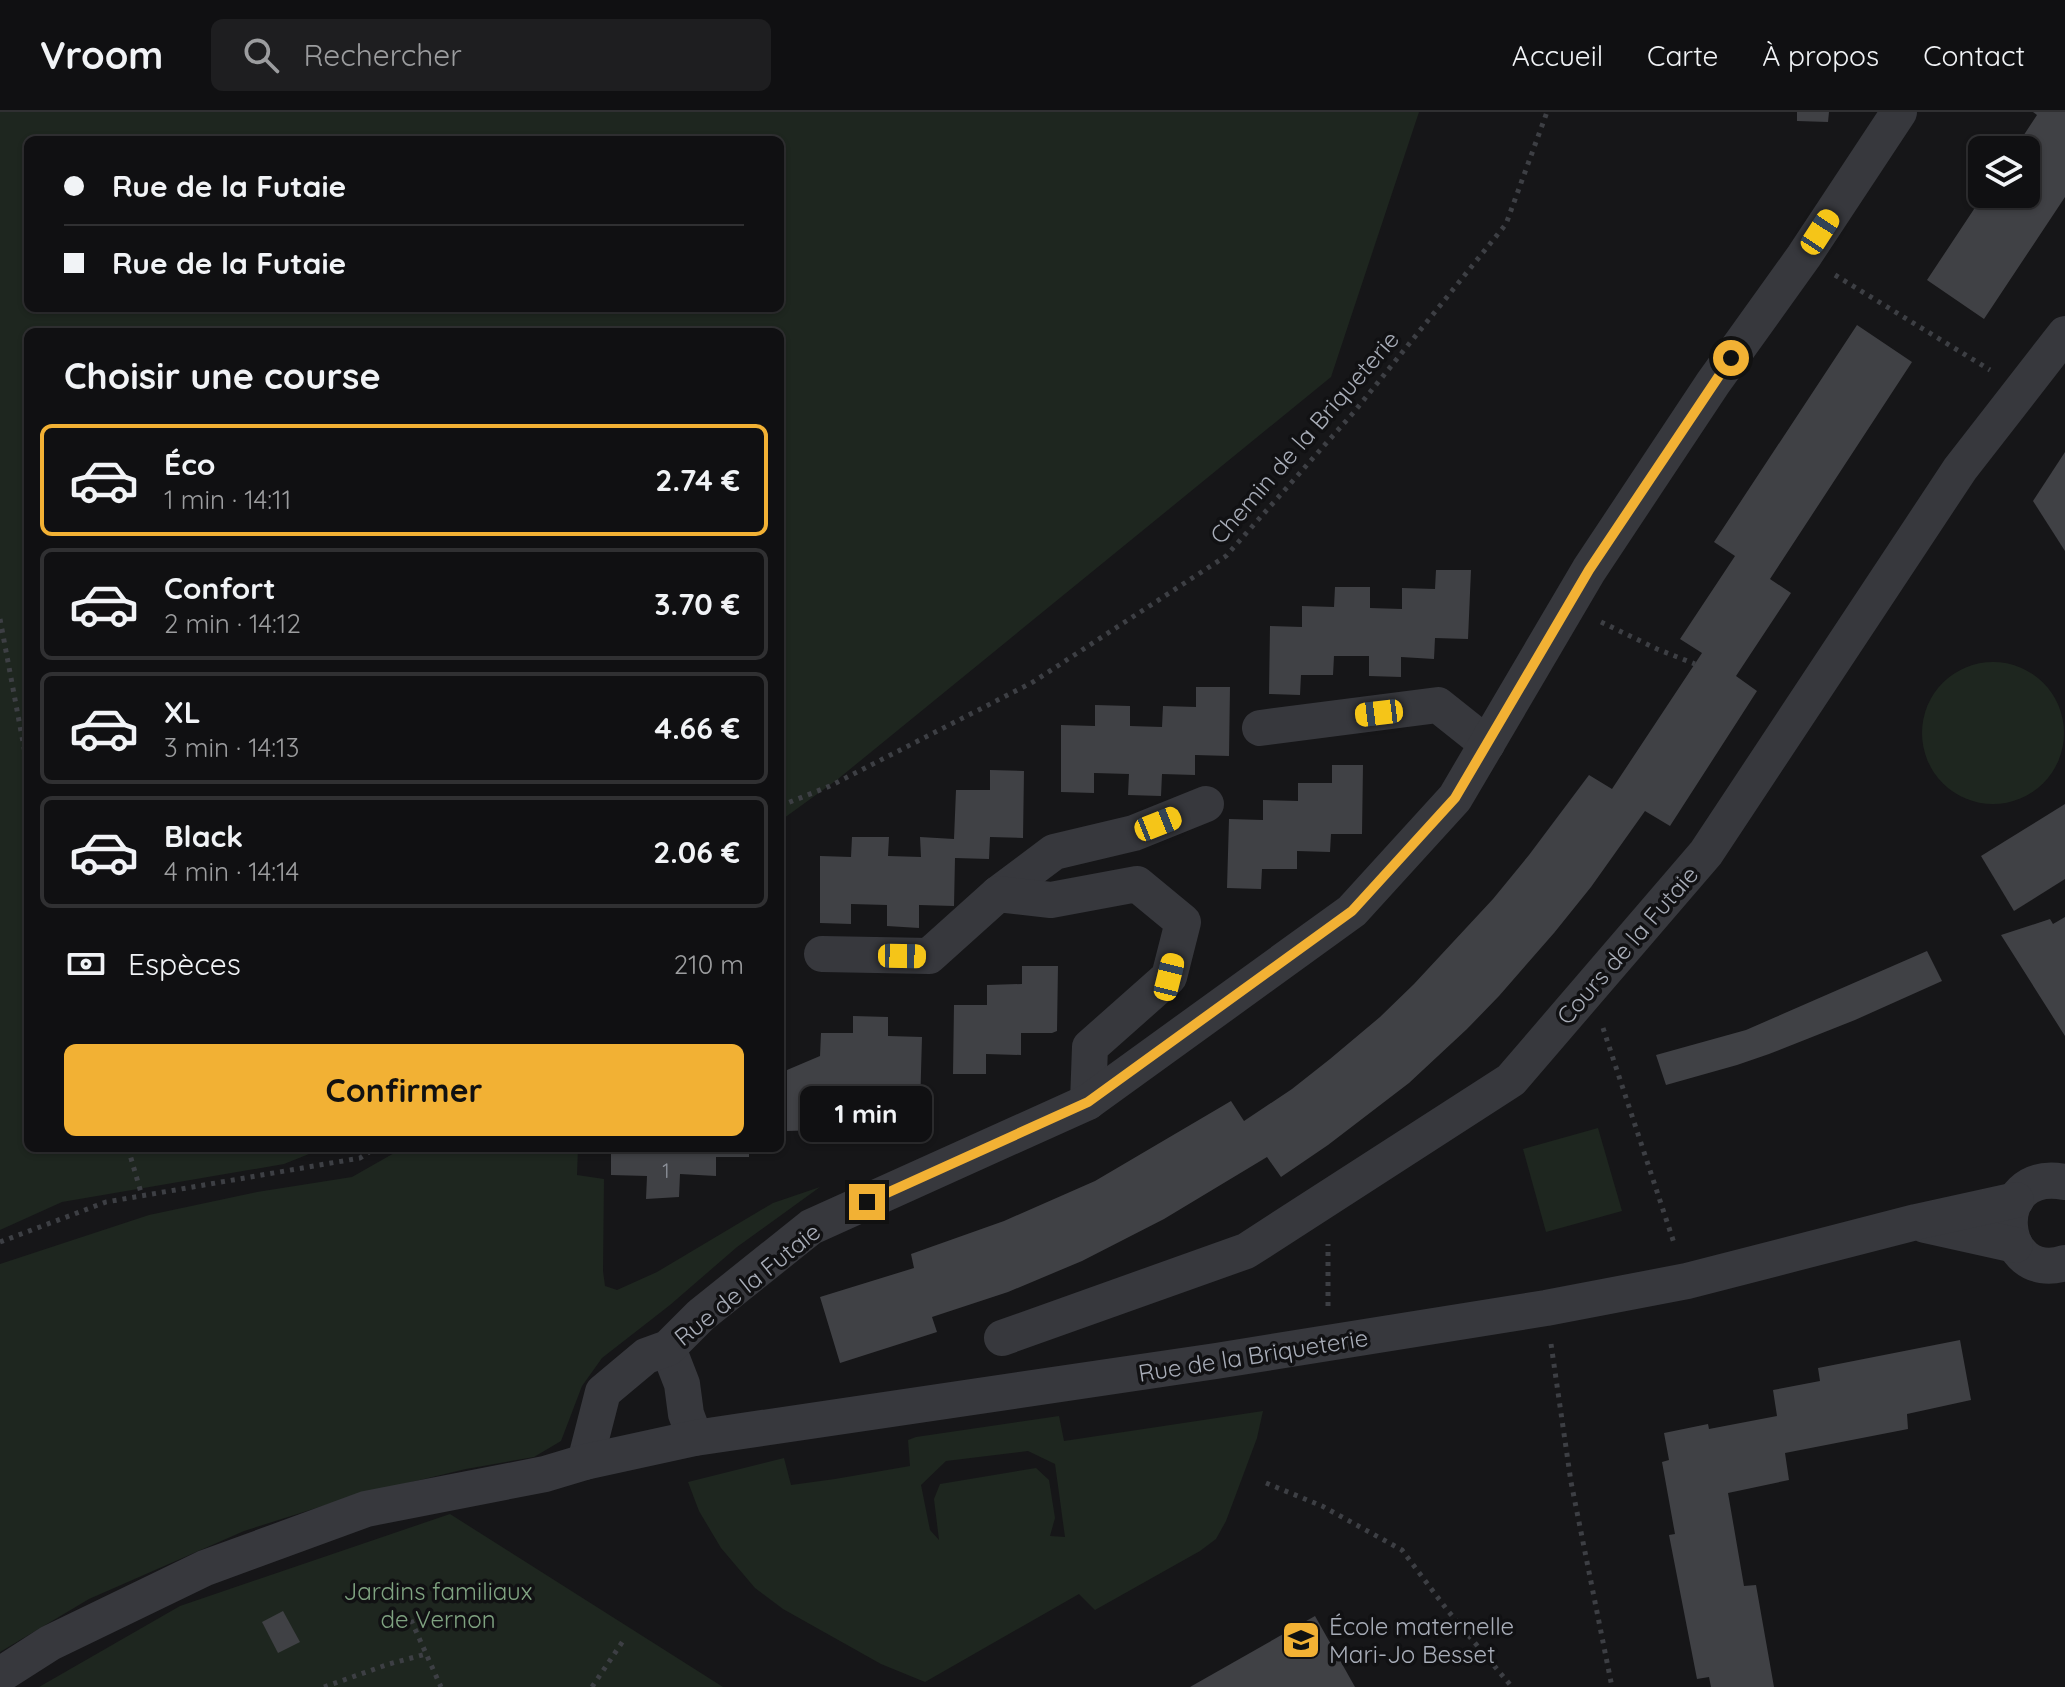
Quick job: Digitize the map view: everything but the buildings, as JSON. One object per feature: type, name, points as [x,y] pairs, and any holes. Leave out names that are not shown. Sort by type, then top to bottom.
[{"type":"street","name":"Rue de la Futaie","points":[[585,1462],[603,1392],[646,1356],[668,1348],[701,1315],[811,1227],[1088,1102],[1352,911],[1455,798],[1589,570],[1899,112]]},
{"type":"street","name":"Cours de la Futaie","points":[[1002,1338],[1246,1251],[1511,1080],[1706,853],[1960,469],[2065,334]]},
{"type":"street","points":[[1260,728],[1438,705],[1487,744]]},
{"type":"street","points":[[822,954],[929,956],[998,894],[1054,852],[1134,833],[1206,804]]},
{"type":"street","points":[[998,894],[1051,900],[1137,884],[1183,922],[1169,977],[1090,1047],[1088,1102]]},
{"type":"street","points":[[2047,1182],[2008,1222],[2010,1234],[2041,1258],[2065,1292]]},
{"type":"street","name":"Rue de la Briqueterie","points":[[0,1675],[50,1643],[205,1568],[366,1509],[545,1474],[695,1438],[1334,1342],[1546,1308],[1687,1281],[1916,1222],[2047,1182]]},
{"type":"street","name":"Rue de la Briqueterie","points":[[1916,1222],[2041,1258]]},
{"type":"street","name":"Rue de la Futaie","points":[[668,1348],[682,1384],[686,1414],[695,1438]]},
{"type":"path","name":"Chemin de la Briqueterie","points":[[784,804],[830,786],[1033,682],[1226,556],[1354,412],[1506,224],[1547,112]]},
{"type":"path","points":[[1804,256],[2021,390]]},
{"type":"path","points":[[1568,605],[1657,649],[1695,664]]},
{"type":"path","points":[[0,619],[24,748]]},
{"type":"path","points":[[1589,988],[1687,1281]]},
{"type":"path","points":[[129,1152],[142,1196]]},
{"type":"path","points":[[0,1242],[106,1202],[360,1158],[369,1152]]},
{"type":"path","points":[[1329,1197],[1327,1310],[1334,1342]]},
{"type":"path","points":[[1546,1308],[1571,1482],[1612,1687]]},
{"type":"path","points":[[1266,1483],[1322,1506],[1402,1550],[1512,1687]]},
{"type":"path","points":[[411,1620],[441,1687]]},
{"type":"path","points":[[592,1687],[625,1638]]},
{"type":"path","points":[[324,1687],[426,1654]]},
{"type":"green space","points":[[0,112],[1419,112],[1331,377],[838,779],[784,818],[784,328],[24,328],[24,1152],[314,1152],[284,1164],[62,1202],[0,1230]]},
{"type":"green space","points":[[1993,662],[2020,667],[2043,683],[2059,706],[2064,733],[2059,760],[2043,783],[2020,799],[1993,804],[1966,799],[1943,783],[1927,760],[1922,733],[1927,706],[1943,683],[1966,667]]},
{"type":"green space","points":[[1598,1128],[1622,1211],[1546,1232],[1523,1149]]},
{"type":"green space","points":[[396,1152],[578,1152],[577,1175],[604,1179],[603,1271],[605,1286],[617,1290],[657,1272],[773,1203],[820,1187],[737,1247],[602,1358],[582,1386],[561,1441],[534,1457],[466,1469],[357,1495],[244,1531],[89,1599],[0,1652],[0,1264],[149,1215],[257,1192],[352,1177]]},
{"type":"green space","points":[[1263,1411],[1257,1438],[1226,1521],[1216,1539],[1095,1610],[1079,1594],[925,1682],[881,1664],[783,1609],[755,1588],[721,1548],[699,1511],[688,1482],[784,1458],[791,1485],[910,1466],[908,1440],[916,1437],[1059,1416],[1064,1441]],"holes":[[[1028,1451],[1055,1464],[1065,1537],[1050,1536],[1055,1518],[1049,1480],[1036,1468],[940,1484],[934,1499],[939,1540],[930,1530],[921,1485],[946,1461]]]},
{"type":"green space","name":"Jardins familiaux de Vernon","points":[[450,1514],[723,1687],[39,1687],[180,1606]]},
{"type":"place","name":"École maternelle Mari-Jo Besset","points":[[1301,1640]]},
{"type":"route","points":[[867,1202],[1088,1102],[1352,911],[1455,798],[1589,570],[1731,358]]}]
